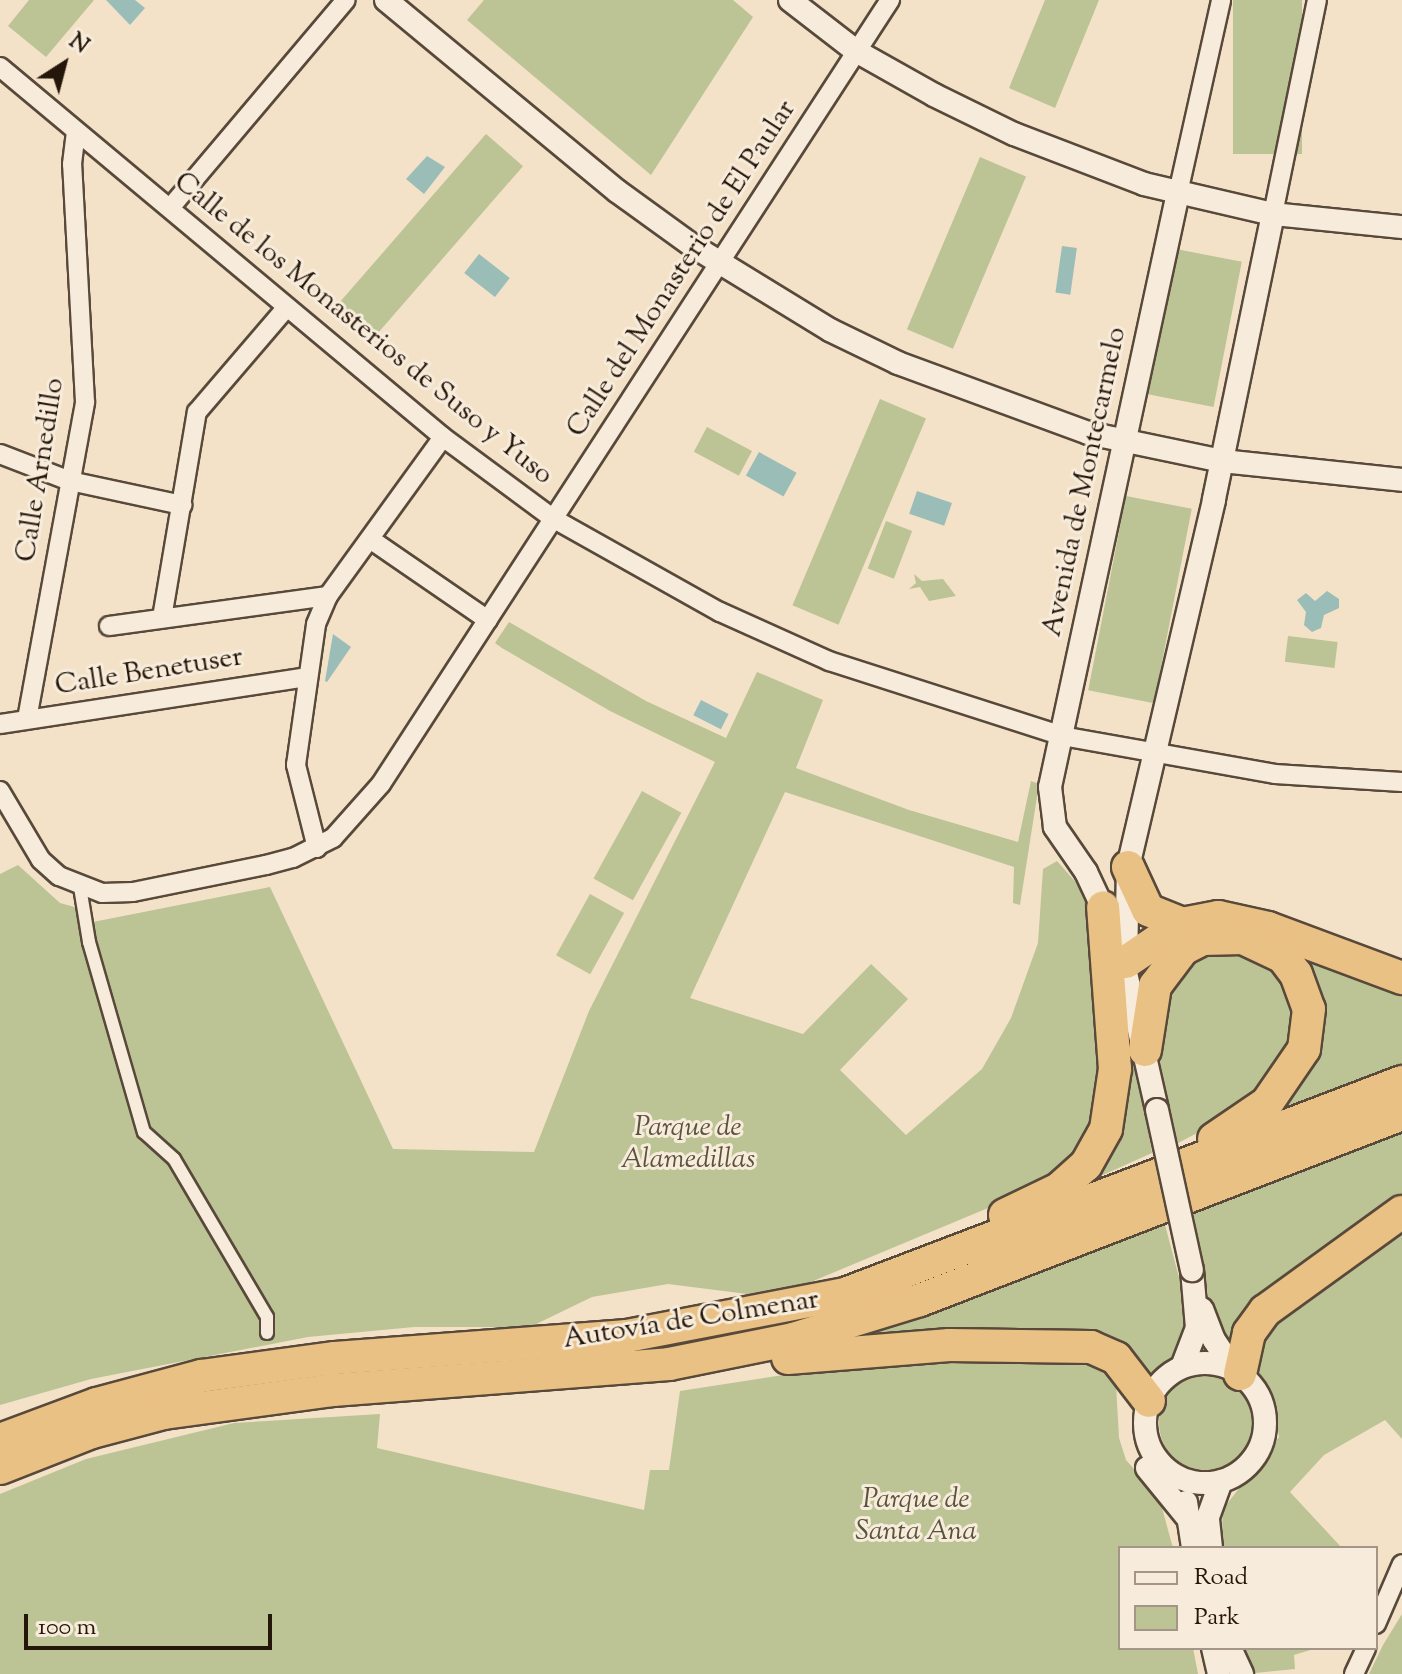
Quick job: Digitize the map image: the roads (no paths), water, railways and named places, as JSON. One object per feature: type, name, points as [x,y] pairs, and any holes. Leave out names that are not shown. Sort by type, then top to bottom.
[{"type":"highway","points":[[1128,867],[1148,910],[1182,924]]},
{"type":"highway","points":[[845,1294],[890,1264],[1059,1189],[1086,1165],[1106,1129],[1115,1069],[1103,907]]},
{"type":"highway","points":[[1126,962],[1182,924],[1235,918],[1402,978]]},
{"type":"highway","points":[[1079,1207],[1230,1132],[1267,1103],[1304,1049],[1309,1009],[1305,990],[1283,957],[1265,946],[1243,938],[1203,939],[1183,949],[1155,986],[1145,1050]]},
{"type":"highway","name":"Autovía de Colmenar","points":[[0,1440],[97,1404],[201,1376],[272,1365],[627,1336],[845,1294],[1402,1082]]},
{"type":"highway","name":"Autovía de Colmenar","points":[[0,1468],[92,1432],[164,1413],[333,1390],[685,1362],[861,1321],[1402,1114]]},
{"type":"highway","points":[[1237,1372],[1249,1333],[1265,1311],[1402,1212]]},
{"type":"highway","points":[[685,1362],[935,1345],[1091,1347],[1116,1358],[1142,1389]]},
{"type":"highway","points":[[0,1425],[54,1408],[97,1404]]},
{"type":"highway","points":[[0,1480],[164,1413]]},
{"type":"street","points":[[170,208],[346,0]]},
{"type":"street","points":[[386,0],[617,191],[720,264],[898,363],[1053,422],[1125,440],[1222,461],[1402,480]]},
{"type":"street","points":[[790,0],[856,51],[1014,134],[1178,193],[1273,214],[1402,227]]},
{"type":"street","name":"Calle del Monasterio de El Paular","points":[[0,791],[41,860],[80,887],[102,893],[133,892],[266,865],[317,848],[361,811],[890,0]]},
{"type":"street","name":"Avenida de Montecarmelo","points":[[1198,1301],[1126,962],[1103,907],[1051,816],[1051,777],[1221,0]]},
{"type":"street","name":"Avenida de Montecarmelo","points":[[1126,962],[1128,867],[1222,461],[1317,0]]},
{"type":"street","name":"Calle de los Monasterios de Suso y Yuso","points":[[0,67],[443,437],[554,519],[720,612],[829,661],[1062,736],[1153,756],[1275,774],[1402,782]]},
{"type":"street","name":"Calle Arnedillo","points":[[27,719],[85,402],[72,164],[76,132]]},
{"type":"street","points":[[162,618],[197,412],[286,308]]},
{"type":"street","points":[[317,848],[296,765],[316,624],[328,596],[443,437]]},
{"type":"street","points":[[0,454],[70,481],[182,505]]},
{"type":"street","points":[[370,539],[488,620]]},
{"type":"street","points":[[109,626],[328,596]]},
{"type":"street","name":"Calle Benetuser","points":[[0,724],[307,677]]},
{"type":"street","points":[[80,887],[89,942],[144,1132],[174,1159],[267,1317],[267,1333]]},
{"type":"street","points":[[1176,1476],[1221,1481],[1250,1464],[1265,1434],[1261,1401],[1237,1372],[1198,1301]]},
{"type":"street","points":[[1182,1367],[1195,1342],[1198,1301]]},
{"type":"street","points":[[1142,1389],[1182,1367],[1201,1363],[1237,1372]]},
{"type":"street","points":[[1142,1389],[1149,1443],[1176,1476],[1193,1546]]},
{"type":"street","points":[[1142,1389],[1134,1446],[1186,1516]]},
{"type":"street","points":[[1211,1546],[1208,1517],[1221,1481]]},
{"type":"street","points":[[1378,1619],[1402,1564]]},
{"type":"street","points":[[1213,1650],[1219,1674]]},
{"type":"street","points":[[1231,1650],[1242,1674]]},
{"type":"street","points":[[1354,1674],[1365,1650]]},
{"type":"water","points":[[106,0],[135,0],[145,8],[130,25]]},
{"type":"water","points":[[427,156],[445,167],[424,194],[406,179]]},
{"type":"water","points":[[1062,246],[1077,248],[1070,295],[1055,293]]},
{"type":"water","points":[[479,254],[510,278],[495,297],[464,273]]},
{"type":"water","points":[[759,452],[797,473],[784,496],[746,476]]},
{"type":"water","points":[[917,491],[952,503],[944,526],[909,514]]},
{"type":"water","points":[[1327,591],[1339,599],[1339,608],[1324,615],[1321,628],[1312,632],[1304,625],[1306,612],[1297,600],[1306,593],[1315,601]]},
{"type":"water","points":[[333,634],[351,647],[327,682],[325,681]]},
{"type":"water","points":[[701,700],[729,714],[721,729],[693,715]]},
{"type":"park label","name":"Parque de Alamedillas","points":[[688,1144]]},
{"type":"park label","name":"Parque de Santa Ana","points":[[916,1516]]}]
